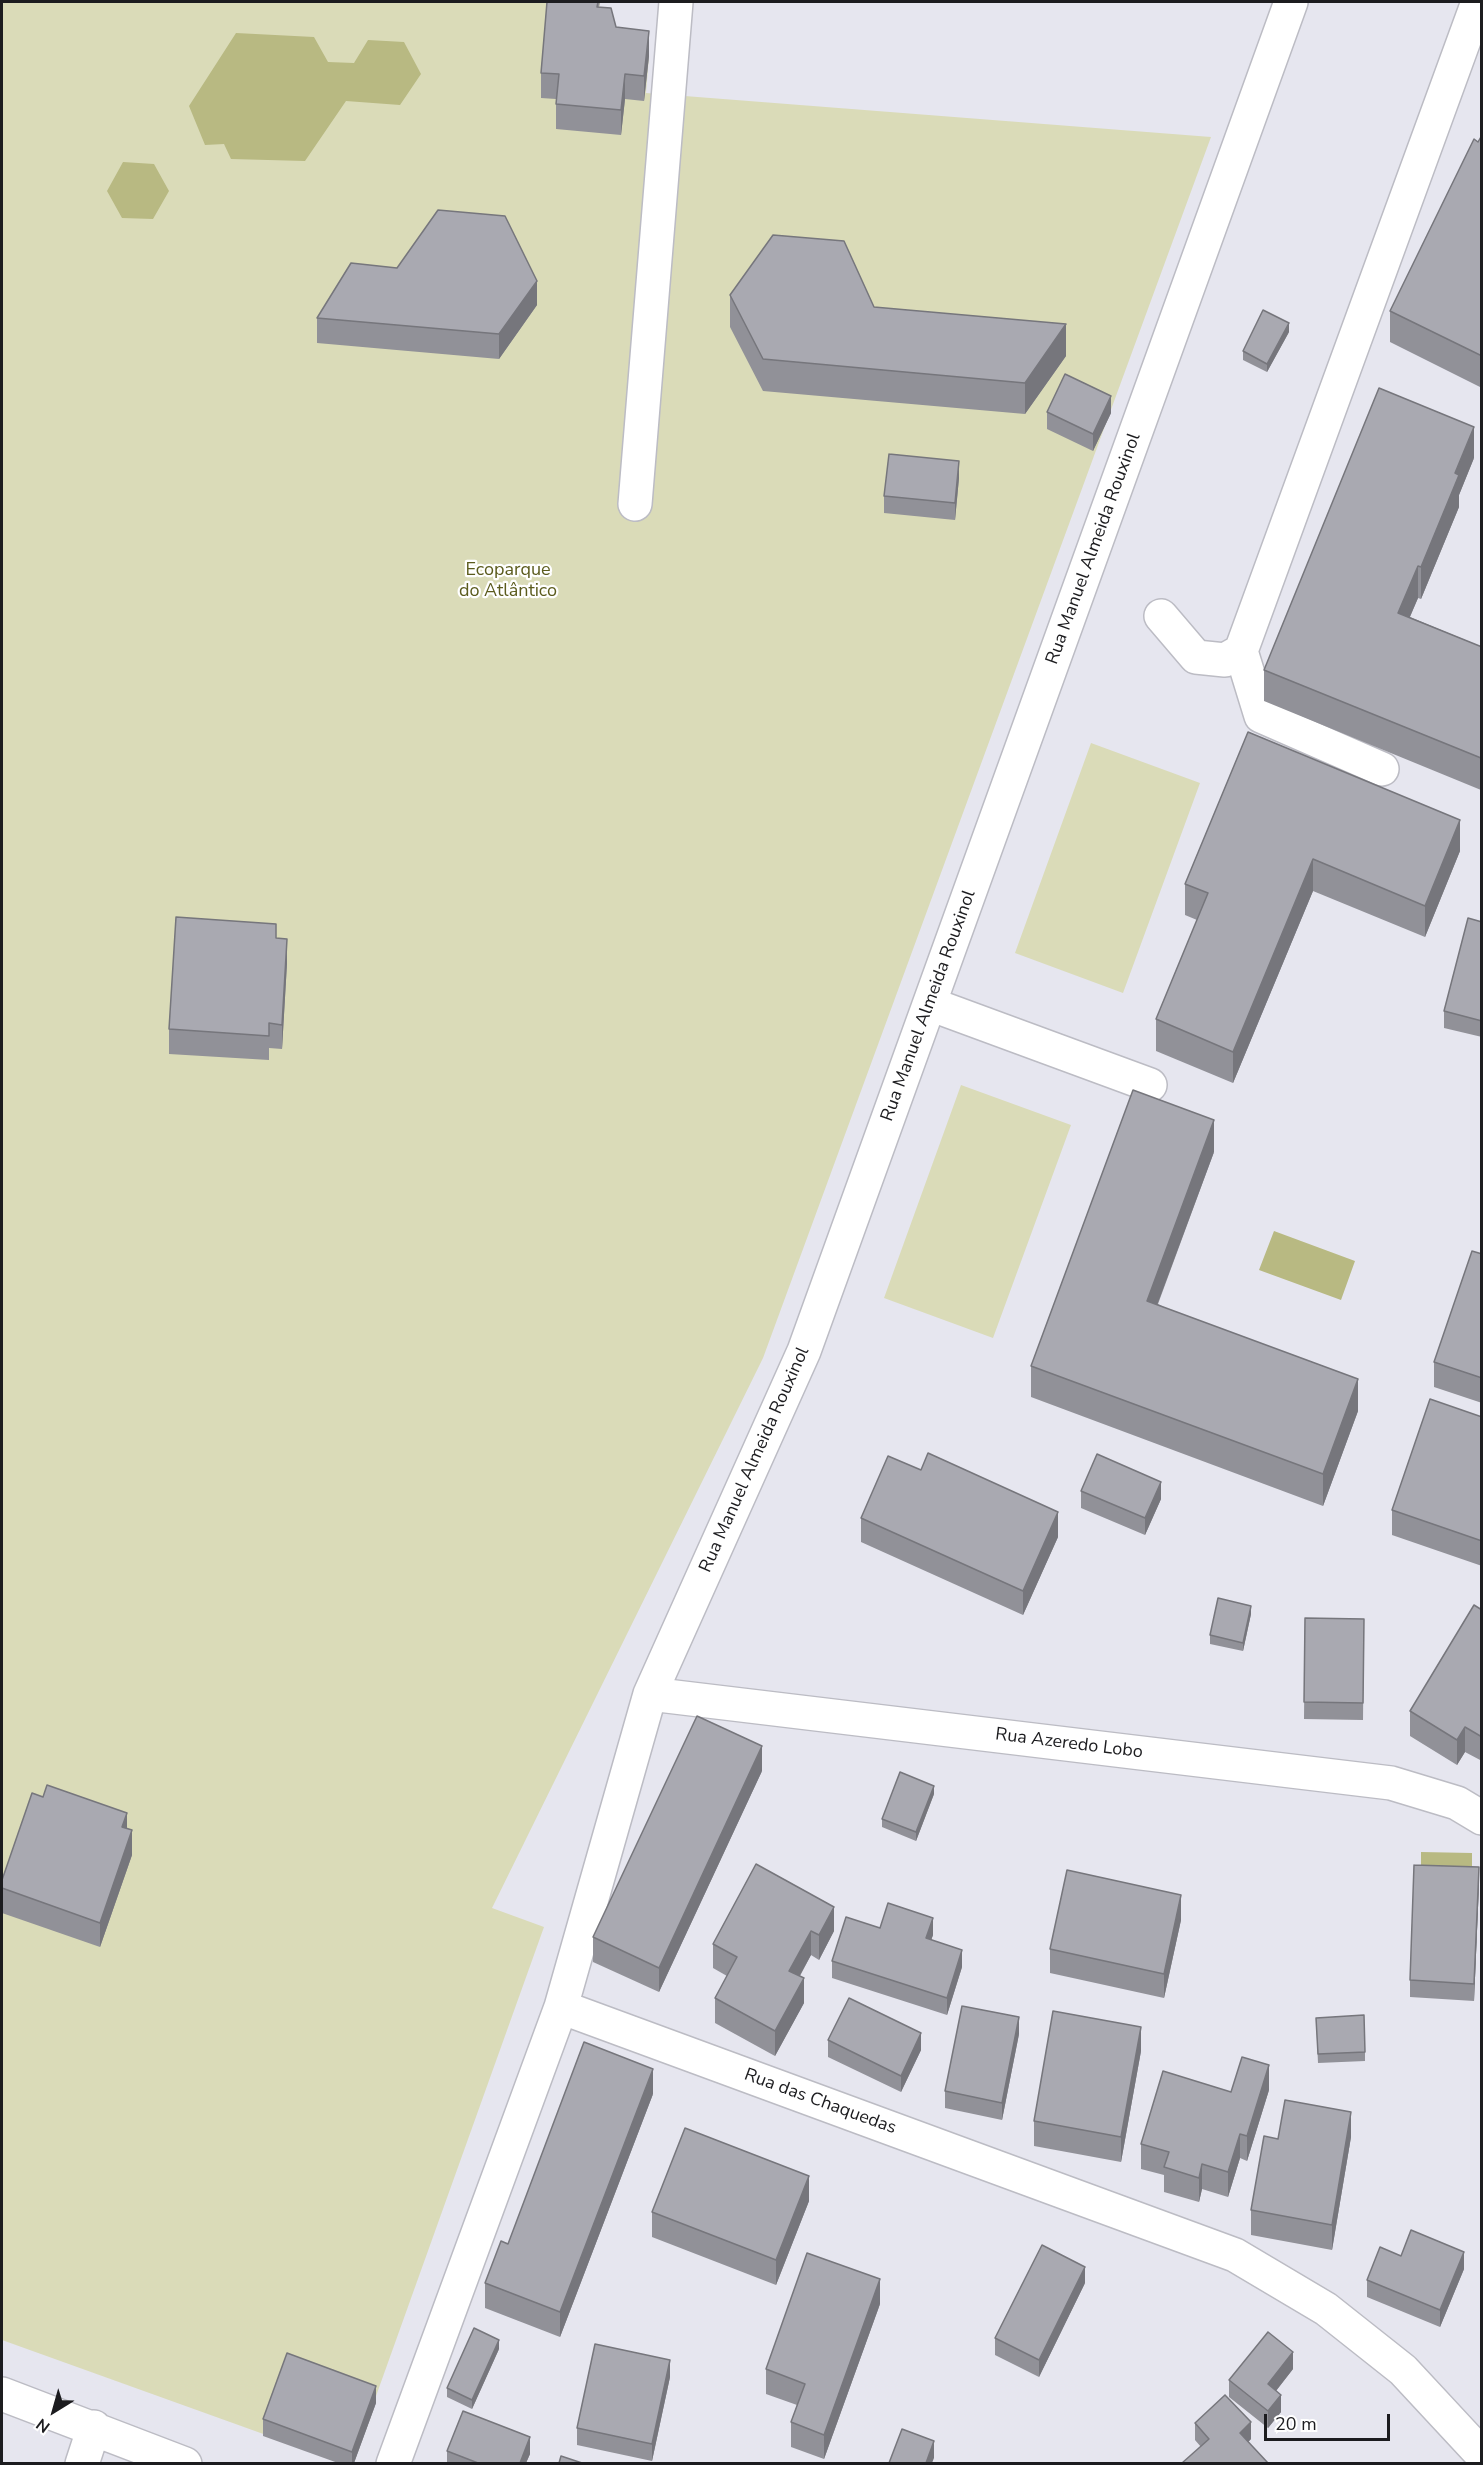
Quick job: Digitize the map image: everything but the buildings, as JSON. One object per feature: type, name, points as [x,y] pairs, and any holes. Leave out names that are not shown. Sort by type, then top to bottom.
[{"type":"street","points":[[635,504],[676,2]]},
{"type":"street","name":"Rua Manuel Almeida Rouxinol","points":[[561,2007],[650,1694],[804,1351],[1291,2]]},
{"type":"street","points":[[1382,769],[1261,716],[1241,651],[1478,2]]},
{"type":"street","points":[[1161,616],[1196,657],[1225,660],[1241,651]]},
{"type":"street","points":[[930,1004],[1150,1085]]},
{"type":"street","name":"Rua Azeredo Lobo","points":[[650,1694],[1391,1783],[1457,1803],[1482,1818]]},
{"type":"street","points":[[393,2463],[561,2007]]},
{"type":"street","name":"Rua das Chaquedas","points":[[561,2007],[1235,2255],[1326,2308],[1404,2370],[1482,2455]]},
{"type":"street","points":[[2,2394],[185,2463]]},
{"type":"street","points":[[82,2463],[94,2427]]},
{"type":"green space","name":"Ecoparque do Atlântico","points":[[2,2],[600,2],[597,32],[649,56],[646,93],[1211,137],[763,1358],[492,1908],[544,1927],[352,2463],[344,2463],[2,2340]]},
{"type":"green space","points":[[1091,743],[1200,783],[1123,993],[1015,953]]},
{"type":"green space","points":[[961,1085],[1071,1125],[993,1338],[884,1298]]},
{"type":"shaded area","points":[[236,33],[314,37],[328,62],[354,63],[368,40],[404,42],[421,74],[400,105],[346,101],[305,161],[231,159],[224,144],[205,145],[189,106]]},
{"type":"shaded area","points":[[123,162],[154,164],[169,191],[153,219],[122,218],[107,191]]},
{"type":"shaded area","points":[[1274,1231],[1355,1261],[1341,1300],[1259,1270]]},
{"type":"shaded area","points":[[1421,1852],[1472,1853],[1472,1877],[1421,1876]]}]
